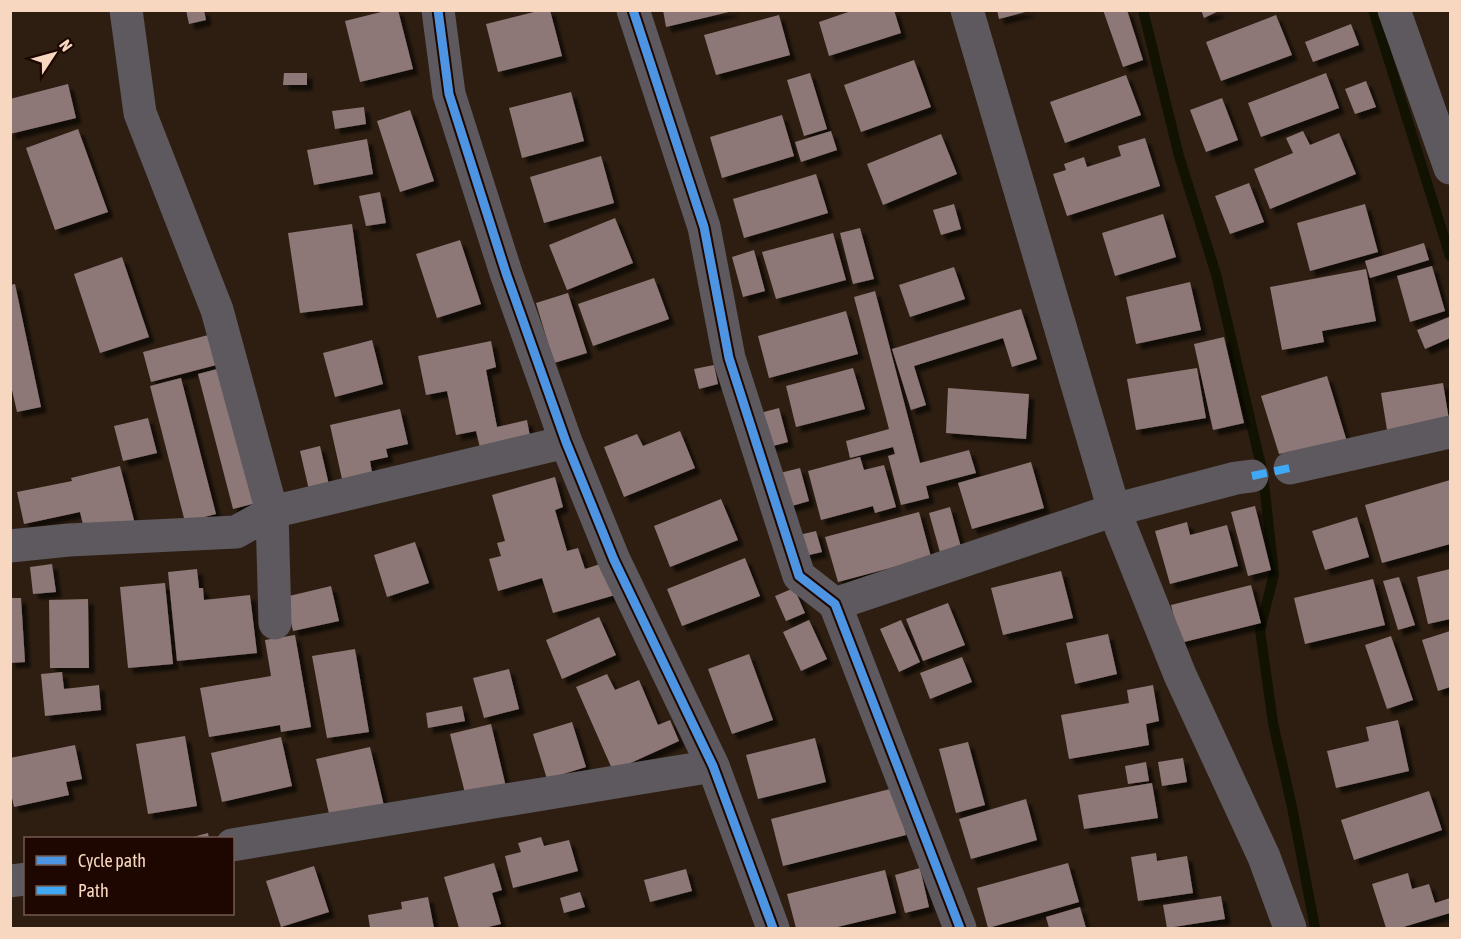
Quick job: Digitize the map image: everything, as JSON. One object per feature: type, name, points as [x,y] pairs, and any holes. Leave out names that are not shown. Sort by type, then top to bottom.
[{"type":"street","points":[[126,10],[140,113],[217,310],[272,512],[275,623]]},
{"type":"street","points":[[438,10],[449,94],[506,273],[566,442],[614,560],[713,766],[773,928]]},
{"type":"street","points":[[633,10],[704,227],[729,358],[799,576],[835,604],[960,928]]},
{"type":"street","points":[[967,10],[1114,510],[1180,675],[1264,857],[1290,928]]},
{"type":"street","points":[[1394,10],[1450,168]]},
{"type":"street","points":[[1290,468],[1450,432]]},
{"type":"street","points":[[10,546],[69,540],[236,532],[272,512],[566,442]]},
{"type":"street","points":[[835,604],[1114,510],[1236,478],[1252,476]]},
{"type":"street","points":[[234,845],[713,766]]},
{"type":"building","points":[[186,10],[204,10],[206,20],[189,24]]},
{"type":"building","points":[[389,10],[398,10],[413,69],[360,82],[345,21]]},
{"type":"building","points":[[550,10],[562,56],[498,72],[486,24]]},
{"type":"building","points":[[663,10],[733,10],[733,11],[666,27]]},
{"type":"building","points":[[854,10],[894,10],[901,33],[829,56],[819,22]]},
{"type":"building","points":[[997,10],[1029,10],[1029,11],[999,19]]},
{"type":"building","points":[[1103,10],[1127,10],[1143,60],[1123,67]]},
{"type":"building","points":[[1201,10],[1221,10],[1204,18]]},
{"type":"building","points":[[779,15],[790,55],[716,75],[704,35]]},
{"type":"building","points":[[1276,15],[1292,55],[1221,81],[1206,42]]},
{"type":"building","points":[[1351,24],[1359,45],[1313,62],[1305,42]]},
{"type":"building","points":[[914,60],[931,107],[861,132],[844,85]]},
{"type":"building","points":[[284,73],[307,73],[307,85],[283,85]]},
{"type":"building","points":[[810,73],[827,129],[804,136],[787,80]]},
{"type":"building","points":[[1326,73],[1339,108],[1261,137],[1248,103]]},
{"type":"building","points":[[1126,75],[1141,115],[1065,143],[1050,102]]},
{"type":"building","points":[[1366,81],[1376,107],[1355,114],[1345,89]]},
{"type":"building","points":[[68,84],[76,118],[10,134],[10,99]]},
{"type":"building","points":[[571,92],[584,141],[522,158],[509,108]]},
{"type":"building","points":[[1222,98],[1238,140],[1206,152],[1190,110]]},
{"type":"building","points":[[364,107],[366,124],[335,129],[332,111]]},
{"type":"building","points":[[410,110],[434,181],[400,192],[377,121]]},
{"type":"building","points":[[782,115],[794,156],[722,178],[710,137]]},
{"type":"building","points":[[78,129],[108,212],[55,230],[26,148]]},
{"type":"building","points":[[831,131],[837,150],[801,162],[795,142]]},
{"type":"building","points":[[1303,131],[1310,145],[1339,133],[1356,174],[1270,209],[1254,169],[1293,153],[1286,138]]},
{"type":"building","points":[[941,134],[957,174],[883,205],[867,164]]},
{"type":"building","points":[[1145,138],[1160,186],[1067,216],[1053,174],[1066,170],[1064,164],[1084,157],[1087,167],[1121,156],[1118,146]]},
{"type":"building","points":[[367,139],[373,174],[314,185],[307,150]]},
{"type":"building","points":[[601,156],[614,203],[544,223],[530,177]]},
{"type":"building","points":[[816,174],[828,213],[744,238],[733,199]]},
{"type":"building","points":[[1249,183],[1264,222],[1230,234],[1215,196]]},
{"type":"building","points":[[380,192],[386,223],[366,226],[359,196]]},
{"type":"building","points":[[954,204],[961,229],[941,235],[933,210]]},
{"type":"building","points":[[1365,204],[1378,252],[1310,271],[1297,223]]},
{"type":"building","points":[[1163,214],[1176,257],[1115,276],[1102,233]]},
{"type":"building","points":[[615,218],[633,263],[567,290],[549,245]]},
{"type":"building","points":[[352,224],[363,305],[300,313],[288,233]]},
{"type":"building","points":[[860,228],[874,279],[853,284],[840,233]]},
{"type":"building","points":[[833,233],[846,280],[776,299],[762,252]]},
{"type":"building","points":[[460,240],[481,304],[437,318],[416,254]]},
{"type":"building","points":[[1424,243],[1429,260],[1370,278],[1365,261]]},
{"type":"building","points":[[754,250],[765,291],[743,297],[732,257]]},
{"type":"building","points":[[122,257],[149,337],[100,353],[74,274]]},
{"type":"building","points":[[1432,266],[1445,311],[1410,322],[1397,276]]},
{"type":"building","points":[[954,267],[965,299],[910,317],[899,285]]},
{"type":"building","points":[[1366,269],[1376,321],[1322,331],[1324,342],[1282,350],[1270,287]]},
{"type":"building","points":[[654,278],[669,319],[593,346],[578,304]]},
{"type":"building","points":[[1190,282],[1201,330],[1136,344],[1126,297]]},
{"type":"building","points":[[15,284],[41,407],[17,412],[12,390],[10,391],[10,285]]},
{"type":"building","points":[[875,291],[920,463],[969,450],[976,473],[926,486],[929,498],[901,505],[888,456],[895,454],[893,447],[850,458],[846,441],[889,429],[854,297]]},
{"type":"building","points":[[568,293],[587,353],[554,363],[536,303]]},
{"type":"building","points":[[1021,309],[1037,359],[1012,367],[1003,338],[914,366],[926,405],[911,410],[892,349]]},
{"type":"building","points":[[846,311],[858,354],[769,378],[758,336]]},
{"type":"building","points":[[1449,317],[1450,338],[1425,349],[1417,330]]},
{"type":"building","points":[[216,333],[224,363],[151,382],[143,352]]},
{"type":"building","points":[[1224,337],[1244,423],[1213,430],[1194,344]]},
{"type":"building","points":[[372,340],[383,384],[335,397],[323,353]]},
{"type":"building","points":[[491,341],[496,367],[486,370],[497,427],[527,420],[531,442],[481,452],[476,431],[456,435],[447,391],[426,395],[418,356]]},
{"type":"building","points":[[714,365],[718,384],[699,389],[694,369]]},
{"type":"building","points":[[225,367],[260,502],[233,509],[198,374]]},
{"type":"building","points":[[853,368],[865,409],[796,427],[786,386]]},
{"type":"building","points":[[1197,368],[1206,418],[1136,430],[1127,379]]},
{"type":"building","points":[[1327,376],[1348,445],[1279,454],[1261,396]]},
{"type":"building","points":[[181,378],[216,514],[185,522],[150,386]]},
{"type":"building","points":[[1443,383],[1450,426],[1388,436],[1381,393]]},
{"type":"building","points":[[948,388],[1029,394],[1026,439],[946,433]]},
{"type":"building","points":[[779,408],[788,442],[769,447],[760,413]]},
{"type":"building","points":[[400,409],[408,444],[386,449],[388,457],[370,461],[372,472],[342,479],[330,425]]},
{"type":"building","points":[[148,418],[157,453],[123,461],[114,426]]},
{"type":"building","points":[[680,431],[695,468],[624,497],[604,447],[637,434],[643,446]]},
{"type":"building","points":[[320,446],[329,485],[309,490],[300,451]]},
{"type":"building","points":[[860,457],[864,470],[884,465],[896,507],[875,513],[873,506],[821,520],[808,471]]},
{"type":"building","points":[[1031,462],[1044,508],[972,529],[958,483]]},
{"type":"building","points":[[120,466],[135,524],[86,537],[80,512],[24,524],[17,492],[72,481],[71,478]]},
{"type":"building","points":[[800,468],[809,501],[785,508],[776,474]]},
{"type":"building","points":[[555,477],[563,507],[555,510],[567,551],[578,548],[585,569],[606,562],[615,595],[553,613],[542,578],[498,591],[489,559],[501,556],[497,543],[505,541],[492,495]]},
{"type":"building","points":[[1450,480],[1450,544],[1382,563],[1365,505]]},
{"type":"building","points":[[721,499],[738,540],[670,567],[654,526]]},
{"type":"building","points":[[1255,506],[1271,570],[1248,576],[1231,512]]},
{"type":"building","points":[[950,507],[962,551],[941,556],[929,513]]},
{"type":"building","points":[[919,512],[931,557],[838,582],[825,537]]},
{"type":"building","points":[[1357,517],[1369,557],[1325,570],[1312,531]]},
{"type":"building","points":[[1187,522],[1190,535],[1227,525],[1238,566],[1170,584],[1155,531]]},
{"type":"building","points":[[816,531],[822,552],[805,556],[799,535]]},
{"type":"building","points":[[415,542],[429,583],[387,597],[374,555]]},
{"type":"building","points":[[745,558],[760,596],[682,626],[667,589]]},
{"type":"building","points":[[52,564],[56,592],[33,594],[30,567]]},
{"type":"building","points":[[197,569],[199,588],[203,588],[204,600],[250,595],[257,653],[177,661],[168,572]]},
{"type":"building","points":[[1450,569],[1450,619],[1428,624],[1417,577]]},
{"type":"building","points":[[1061,571],[1073,618],[1003,635],[991,588]]},
{"type":"building","points":[[1399,577],[1415,625],[1398,630],[1383,581]]},
{"type":"building","points":[[1373,579],[1385,625],[1305,644],[1294,598]]},
{"type":"building","points":[[165,583],[173,664],[128,668],[120,587]]},
{"type":"building","points":[[1251,585],[1261,623],[1180,643],[1171,605]]},
{"type":"building","points":[[331,586],[339,621],[293,631],[285,597]]},
{"type":"building","points":[[794,588],[805,613],[786,621],[775,596]]},
{"type":"building","points":[[10,598],[21,598],[25,662],[10,663]]},
{"type":"building","points":[[88,599],[89,668],[50,668],[49,600]]},
{"type":"building","points":[[948,603],[965,645],[923,661],[906,619]]},
{"type":"building","points":[[599,617],[616,655],[562,679],[546,640]]},
{"type":"building","points":[[809,620],[827,659],[801,671],[783,632]]},
{"type":"building","points":[[901,620],[920,662],[899,672],[880,629]]},
{"type":"building","points":[[1450,631],[1450,687],[1438,691],[1422,640]]},
{"type":"building","points":[[1108,634],[1117,674],[1075,684],[1066,643]]},
{"type":"building","points":[[295,635],[311,727],[281,732],[280,725],[209,737],[200,688],[271,676],[265,640]]},
{"type":"building","points":[[1391,636],[1413,700],[1387,709],[1365,645]]},
{"type":"building","points":[[355,649],[369,732],[327,738],[312,656]]},
{"type":"building","points":[[749,654],[773,720],[732,734],[708,669]]},
{"type":"building","points":[[962,657],[972,682],[930,699],[920,673]]},
{"type":"building","points":[[509,669],[519,709],[484,718],[473,678]]},
{"type":"building","points":[[62,672],[64,689],[99,685],[101,710],[45,716],[41,674]]},
{"type":"building","points":[[607,674],[615,690],[639,680],[658,725],[670,720],[679,741],[613,771],[576,687]]},
{"type":"building","points":[[1153,685],[1159,721],[1146,724],[1149,745],[1069,759],[1061,715],[1129,703],[1127,690]]},
{"type":"building","points":[[462,706],[465,721],[428,728],[426,713]]},
{"type":"building","points":[[1398,720],[1409,771],[1336,788],[1327,751],[1369,741],[1366,727]]},
{"type":"building","points":[[572,722],[586,767],[547,779],[533,734]]},
{"type":"building","points":[[491,724],[506,787],[466,797],[450,734]]},
{"type":"building","points":[[185,736],[197,806],[148,814],[136,744]]},
{"type":"building","points":[[281,737],[292,786],[222,802],[211,753]]},
{"type":"building","points":[[815,738],[826,782],[758,799],[746,755]]},
{"type":"building","points":[[968,742],[985,805],[956,813],[939,749]]},
{"type":"building","points":[[75,745],[82,779],[66,782],[69,795],[14,807],[10,789],[10,758]]},
{"type":"building","points":[[370,747],[385,810],[331,822],[316,759]]},
{"type":"building","points":[[1183,758],[1187,782],[1162,786],[1158,762]]},
{"type":"building","points":[[1146,762],[1149,781],[1128,784],[1125,766]]},
{"type":"building","points":[[1152,783],[1158,818],[1084,829],[1078,795]]},
{"type":"building","points":[[894,788],[906,835],[783,866],[771,819]]},
{"type":"building","points":[[1429,791],[1442,830],[1354,860],[1341,820]]},
{"type":"building","points":[[1026,799],[1037,840],[971,859],[959,819]]},
{"type":"building","points":[[208,833],[209,837],[193,837]]},
{"type":"building","points":[[541,837],[544,846],[569,840],[578,871],[513,888],[505,856],[521,852],[518,843]]},
{"type":"building","points":[[1156,853],[1157,861],[1187,856],[1193,893],[1138,901],[1131,857]]},
{"type":"building","points":[[494,863],[502,890],[492,893],[501,924],[484,928],[459,928],[444,877]]},
{"type":"building","points":[[1068,863],[1079,902],[988,928],[977,888]]},
{"type":"building","points":[[314,866],[329,912],[281,927],[266,881]]},
{"type":"building","points":[[920,868],[929,907],[905,913],[895,875]]},
{"type":"building","points":[[686,869],[692,891],[650,902],[644,880]]},
{"type":"building","points":[[885,870],[896,913],[833,928],[796,928],[787,894]]},
{"type":"building","points":[[1408,873],[1412,889],[1429,884],[1435,903],[1450,898],[1450,913],[1400,928],[1386,928],[1372,884]]},
{"type":"building","points":[[580,892],[585,907],[564,913],[560,898]]},
{"type":"building","points":[[1221,896],[1225,919],[1167,928],[1163,905]]},
{"type":"building","points":[[428,897],[434,928],[370,928],[368,915],[402,909],[401,902]]},
{"type":"building","points":[[1080,907],[1086,928],[1049,928],[1046,917]]},
{"type":"waterway","points":[[1143,10],[1179,156],[1216,274],[1263,474],[1274,574],[1260,630],[1273,723],[1315,928]]},
{"type":"waterway","points":[[1373,10],[1450,256]]},
{"type":"marked path","points":[[1252,476],[1290,468]]},
{"type":"cycle path","points":[[438,10],[449,94],[506,273],[566,442],[614,560],[713,766],[773,928]]},
{"type":"cycle path","points":[[633,10],[704,227],[729,358],[799,576],[835,604],[960,928]]}]
